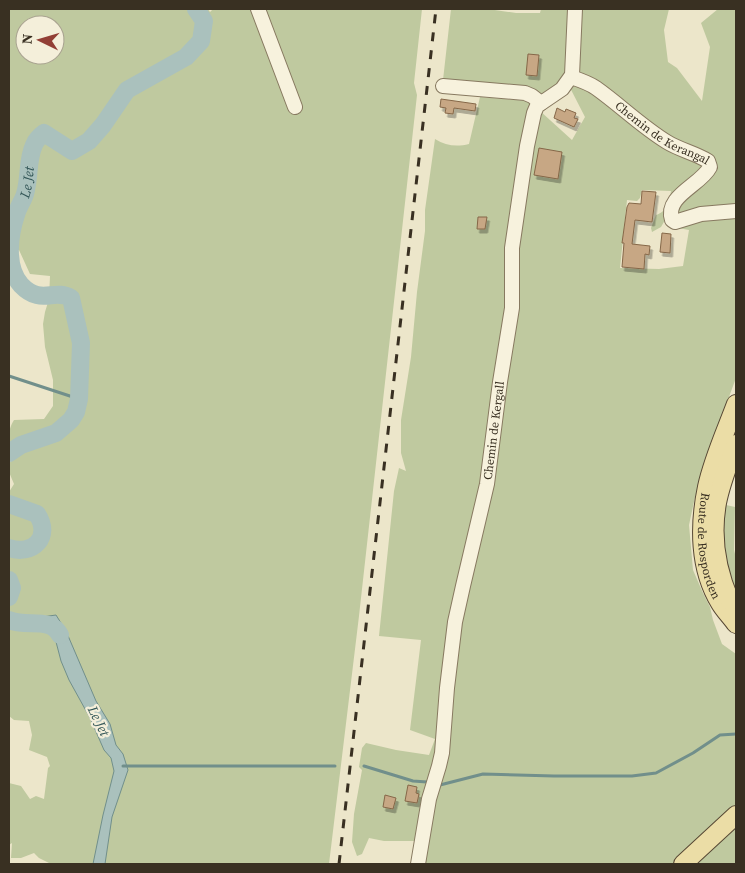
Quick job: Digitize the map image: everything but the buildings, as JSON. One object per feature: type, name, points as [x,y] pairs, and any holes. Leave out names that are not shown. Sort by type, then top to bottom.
[{"type":"main road","name":"Route de Rosporden","points":[[736,404],[707,486],[702,529],[704,555],[713,590],[719,602],[736,624]]},
{"type":"main road","name":"Route de Rosporden","points":[[736,444],[719,494],[715,545],[719,566],[736,615]]},
{"type":"main road","points":[[683,864],[736,815]]},
{"type":"street","points":[[258,9],[295,107]]},
{"type":"street","points":[[443,86],[525,93],[541,103],[562,89],[571,77],[575,9]]},
{"type":"street","name":"Chemin de Kerangal","points":[[571,77],[594,87],[666,142],[708,161],[710,167],[707,174],[680,195],[673,204],[670,214],[672,220],[675,222],[701,214],[736,211]]},
{"type":"street","name":"Chemin de Kergall","points":[[418,864],[429,799],[442,753],[455,622],[487,484],[512,308],[512,248],[531,126],[535,110],[541,103]]},
{"type":"green space","points":[[9,9],[208,9],[210,12],[213,9],[422,9],[414,83],[417,95],[359,616],[329,864],[51,864],[34,853],[21,858],[11,858],[12,843],[9,845],[9,783],[21,786],[30,799],[36,796],[44,799],[48,768],[50,766],[47,757],[29,750],[32,735],[29,721],[14,720],[9,716],[9,492],[14,484],[9,472],[9,463],[13,460],[9,435],[14,420],[44,419],[53,406],[53,380],[45,347],[43,324],[49,299],[50,276],[30,274],[19,250],[9,250]]},
{"type":"green space","points":[[451,9],[488,9],[516,13],[540,13],[541,9],[669,9],[664,30],[668,62],[677,68],[702,101],[710,47],[701,23],[718,9],[736,9],[736,378],[713,440],[695,497],[689,525],[693,570],[710,607],[722,644],[736,654],[736,864],[414,864],[414,841],[384,841],[369,838],[362,854],[357,856],[352,842],[354,814],[362,770],[359,767],[362,748],[366,743],[429,755],[435,739],[410,730],[421,640],[379,636],[394,491],[399,468],[406,471],[401,453],[401,420],[411,357],[425,231],[425,210],[435,139],[452,145],[469,144],[480,97],[529,101],[572,140],[585,117],[565,78],[545,97],[443,80]],"holes":[[[642,190],[671,191],[667,206],[656,215],[651,228],[652,232],[661,227],[665,220],[678,228],[689,230],[683,266],[659,269],[620,268],[627,200],[637,201]]]},
{"type":"green space","points":[[726,505],[735,507],[736,599],[723,565],[723,512]]},
{"type":"water","points":[[56,615],[66,631],[96,701],[110,724],[116,745],[123,754],[128,770],[112,817],[105,864],[93,864],[114,771],[111,758],[104,750],[90,718],[69,680],[61,661],[55,638],[46,630],[40,629],[42,617]]},
{"type":"waterway","name":"Le Jet","points":[[9,453],[21,445],[56,433],[71,420],[76,412],[79,399],[81,343],[71,298],[65,295],[41,296],[28,291],[21,285],[12,269],[10,242],[17,212],[25,194],[30,157],[34,145],[44,133],[72,151],[89,141],[103,125],[127,90],[186,57],[201,41],[204,21],[196,9]]},
{"type":"waterway","points":[[9,376],[79,399]]},
{"type":"waterway","name":"Le Jet","points":[[9,504],[37,514],[42,530],[38,543],[32,547],[18,550],[9,548]]},
{"type":"waterway","name":"Le Jet","points":[[9,580],[12,588],[9,597]]},
{"type":"waterway","name":"Le Jet","points":[[9,620],[44,624],[56,629],[60,635]]},
{"type":"waterway","points":[[440,785],[483,774],[632,776],[656,773],[693,753],[720,735],[736,734]]},
{"type":"waterway","points":[[123,766],[335,766]]},
{"type":"waterway","points":[[364,766],[413,781],[427,782]]},
{"type":"railway","points":[[339,864],[436,9]]}]
